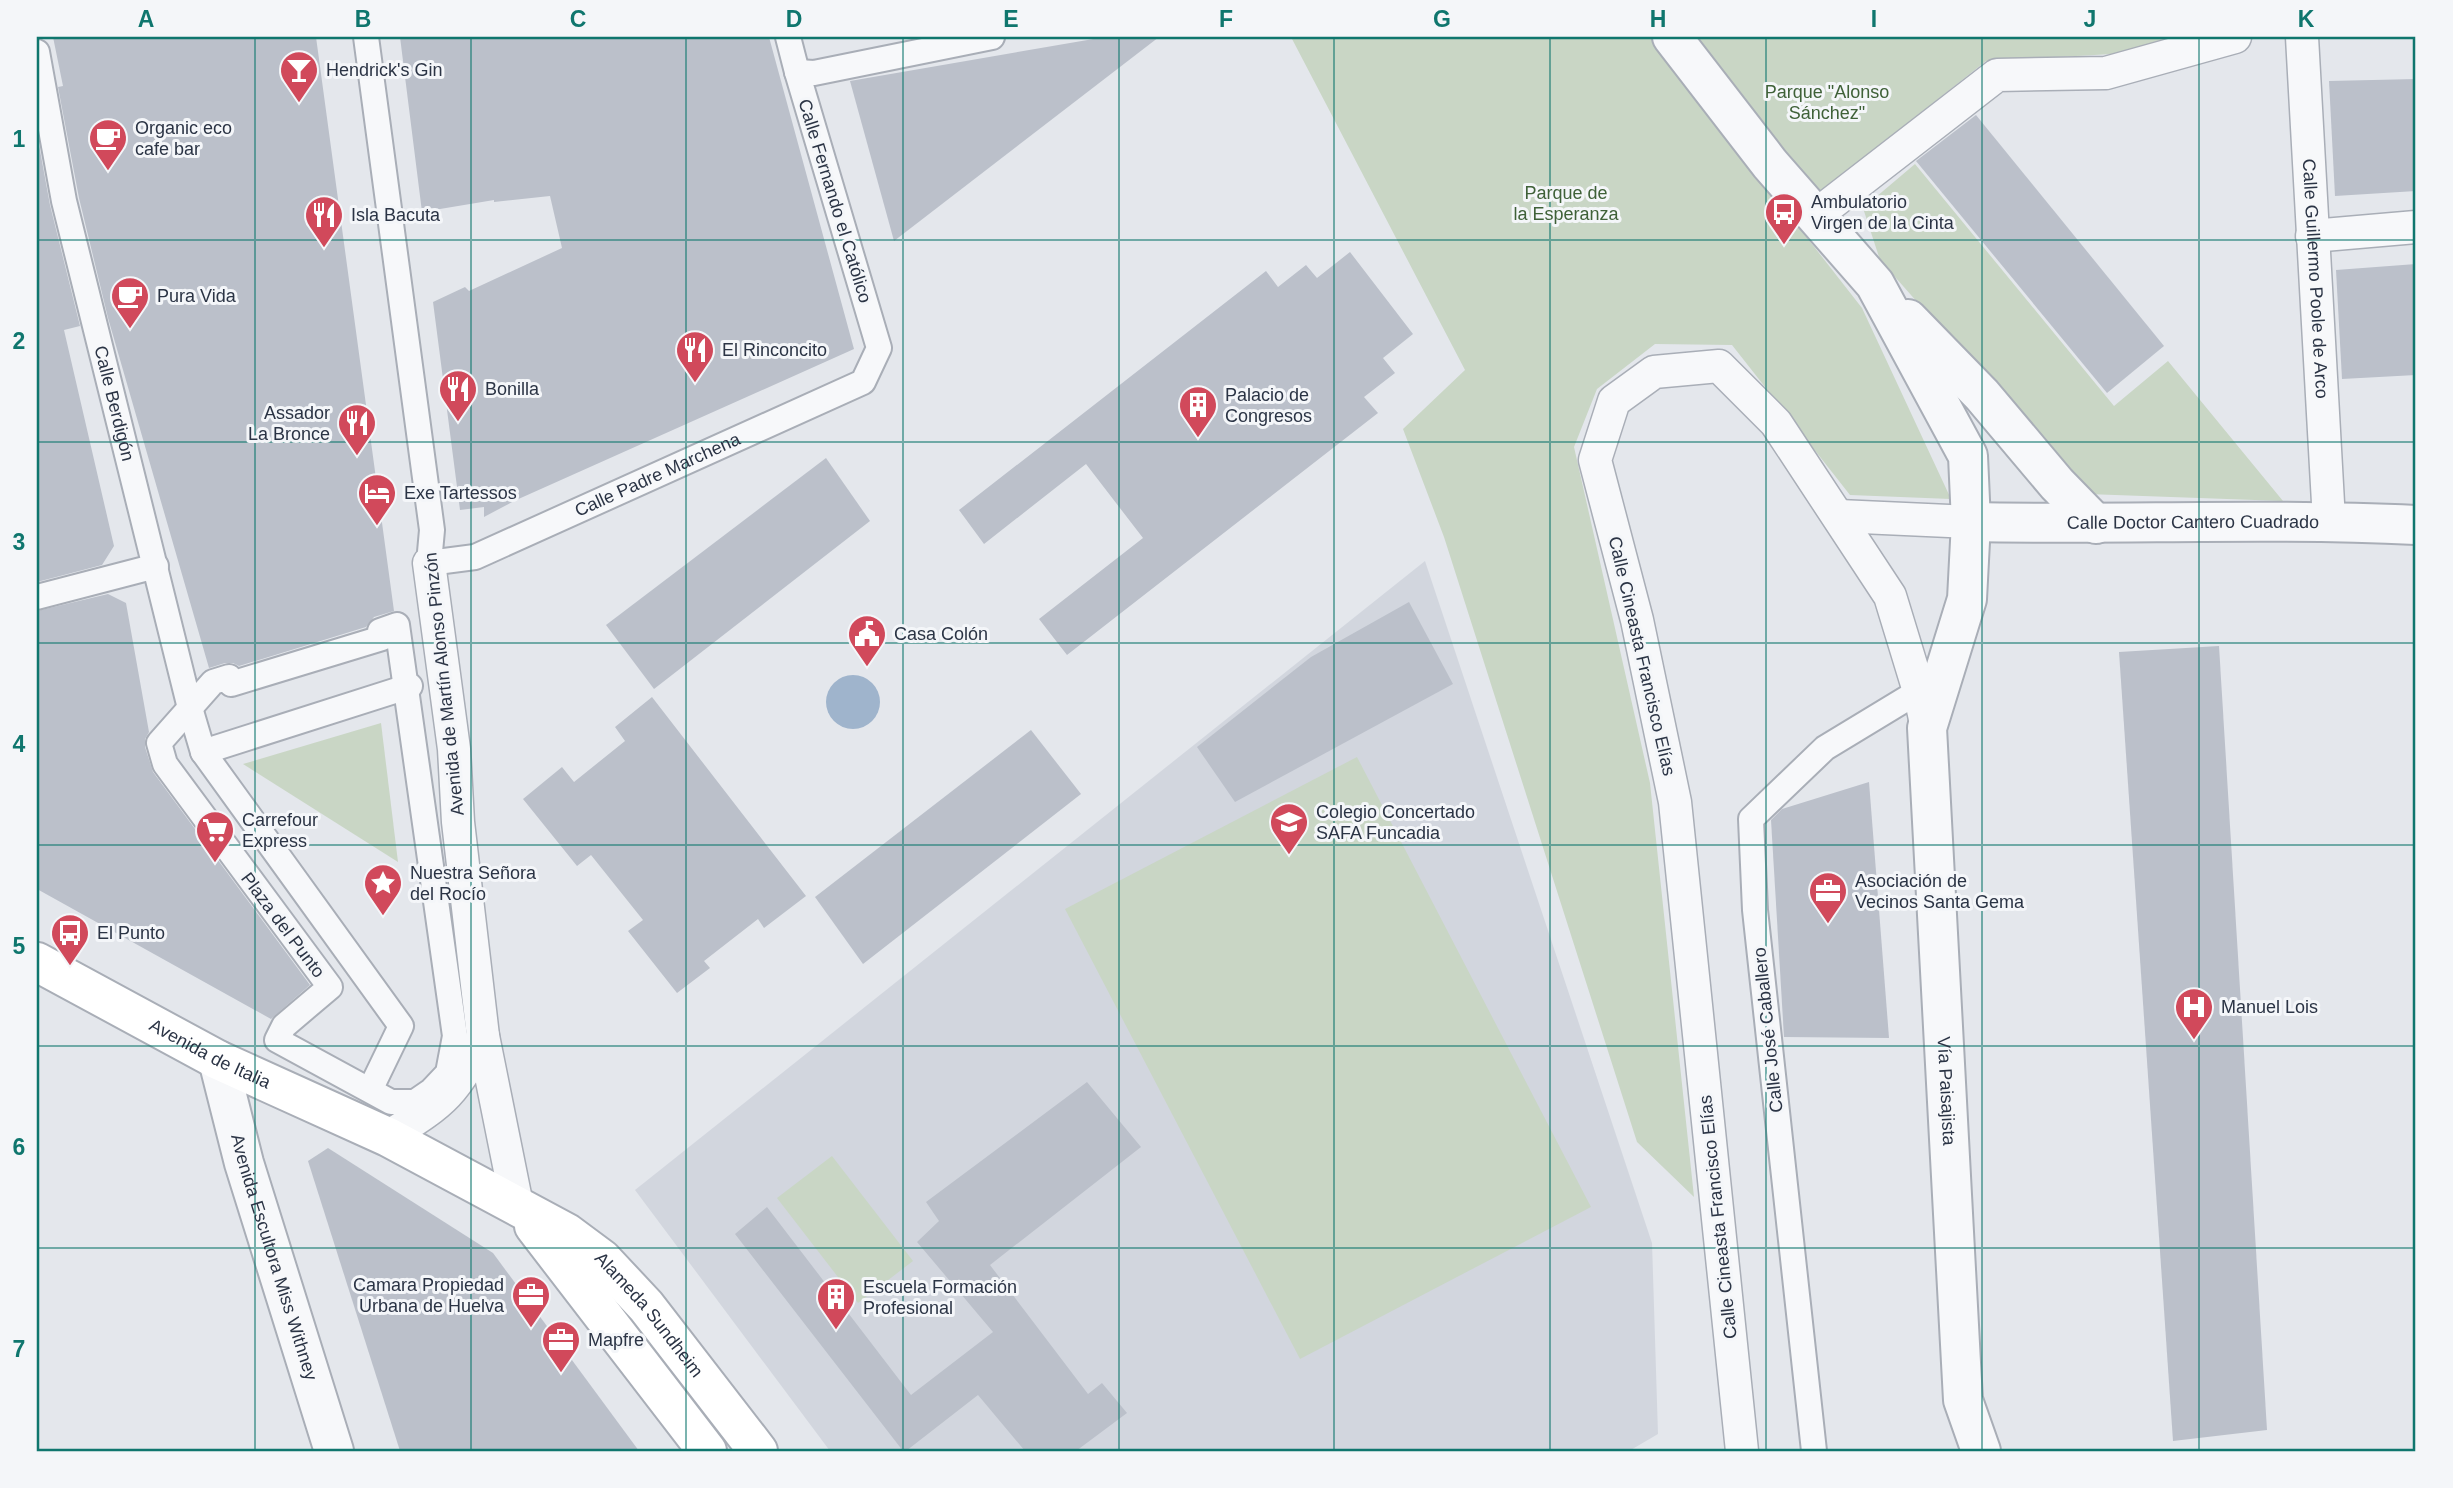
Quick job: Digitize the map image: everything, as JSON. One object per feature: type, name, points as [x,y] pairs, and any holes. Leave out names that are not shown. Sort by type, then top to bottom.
[{"type":"main road","name":"Avenida de Italia","points":[[37,962],[218,1060],[388,1137]]},
{"type":"main road","name":"Alameda Sundheim","points":[[388,1137],[567,1233],[602,1259],[646,1306],[758,1451]]},
{"type":"main road","name":"Alameda Sundheim","points":[[517,1205],[707,1451]]},
{"type":"street","name":"Avenida de Martín Alonso Pinzón","points":[[366,37],[432,530],[429,563],[454,749],[458,822],[483,1037],[517,1205]]},
{"type":"street","name":"Calle Fernando el Católico","points":[[788,37],[879,348],[873,364]]},
{"type":"street","points":[[797,72],[814,73],[992,37]]},
{"type":"street","points":[[1672,37],[1770,164],[1815,216],[1875,284],[1982,395],[2057,484],[2096,524]]},
{"type":"street","points":[[1815,216],[1997,75],[2106,73],[2235,37]]},
{"type":"street","name":"Calle Guillermo Poole de Arco","points":[[2302,37],[2329,521]]},
{"type":"street","name":"Calle Berdigón","points":[[37,52],[64,201],[203,752]]},
{"type":"street","points":[[2312,236],[2416,228]]},
{"type":"street","points":[[1875,284],[1968,456],[1971,522],[1968,599],[1927,728]]},
{"type":"street","name":"Calle Padre Marchena","points":[[429,563],[475,557],[863,382],[873,364]]},
{"type":"street","name":"Calle Cineasta Francisco Elías","points":[[1742,1451],[1675,802],[1637,620],[1595,460],[1614,401],[1654,372],[1719,366],[1776,424],[1890,596],[1919,691],[1927,728]]},
{"type":"street","points":[[1839,516],[1971,522]]},
{"type":"street","name":"Calle Doctor Cantero Cuadrado","points":[[1971,522],[2096,524],[2329,521],[2416,525]]},
{"type":"street","points":[[37,597],[156,566]]},
{"type":"street","name":"Plaza del Punto","points":[[397,625],[408,687],[455,1036],[448,1073],[431,1091],[415,1102],[391,1102],[277,1040],[284,1026],[330,988],[165,764],[159,743],[213,682],[229,677],[231,684],[382,638],[380,631],[397,625]]},
{"type":"street","points":[[203,752],[408,687]]},
{"type":"street","name":"Calle José Caballero","points":[[1814,1451],[1755,910],[1751,820],[1825,748],[1919,691]]},
{"type":"street","name":"Vía Paisajista","points":[[1927,728],[1963,1400],[1981,1451]]},
{"type":"street","name":"Plaza del Punto","points":[[203,752],[401,1026],[372,1086]]},
{"type":"street","points":[[388,1137],[447,1094],[466,1068],[483,1037]]},
{"type":"street","name":"Avenida Escultora Miss Withney","points":[[218,1060],[246,1171],[334,1451]]},
{"type":"shaded area","name":"Colegio Concertado SAFA Funcadia","points":[[1425,561],[1652,1243],[1658,1434],[1629,1451],[830,1451],[635,1190]]},
{"type":"green space","name":"Parque de la Esperanza","points":[[1291,37],[1650,37],[1862,308],[1951,499],[1850,495],[1732,345],[1655,344],[1597,389],[1574,447],[1650,783],[1694,1197],[1637,1142],[1444,537],[1403,429],[1465,370]]},
{"type":"green space","name":"Parque \"Alonso Sánchez\"","points":[[1694,37],[2178,37],[2112,54],[1986,61],[1816,196]]},
{"type":"green space","points":[[1915,164],[2114,406],[2168,361],[2283,501],[2087,494],[1880,260],[1863,208]]},
{"type":"green space","points":[[381,723],[398,862],[243,764]]},
{"type":"green space","points":[[1357,757],[1591,1207],[1300,1359],[1065,909]]},
{"type":"green space","points":[[832,1156],[913,1261],[858,1303],[777,1198]]},
{"type":"water","points":[[858,675],[868,679],[876,687],[880,702],[876,717],[868,725],[848,729],[838,725],[830,717],[826,697],[830,687],[838,679]]},
{"type":"building","points":[[53,37],[316,37],[394,611],[374,617],[366,627],[239,666],[225,663],[209,668],[108,318],[79,198],[58,87],[63,86]]},
{"type":"building","points":[[400,37],[769,37],[854,349],[514,501],[484,517],[484,507],[460,510],[433,302],[465,287],[469,291],[562,248],[550,196],[494,200],[422,212]]},
{"type":"building","points":[[1105,37],[1159,37],[894,241],[850,81]]},
{"type":"building","points":[[2416,79],[2416,191],[2335,196],[2329,81]]},
{"type":"building","points":[[1976,115],[2164,346],[2107,393],[1916,161]]},
{"type":"building","points":[[37,134],[50,205],[80,326],[64,330],[114,546],[102,565],[37,582]]},
{"type":"building","name":"Palacio de Congresos","points":[[1350,252],[1413,334],[1383,358],[1395,373],[1364,397],[1378,413],[1067,655],[1039,619],[1143,538],[1086,464],[984,544],[959,510],[1266,271],[1278,287],[1306,265],[1317,278]]},
{"type":"building","points":[[2416,264],[2416,375],[2342,379],[2336,270]]},
{"type":"building","points":[[826,458],[870,521],[654,689],[606,625]]},
{"type":"building","points":[[108,594],[126,603],[149,732],[145,747],[153,772],[310,985],[271,1019],[37,889],[37,611]]},
{"type":"building","points":[[1409,602],[1453,684],[1235,802],[1197,747],[1311,657]]},
{"type":"building","name":"Manuel Lois","points":[[2219,646],[2267,1430],[2173,1441],[2119,652]]},
{"type":"building","points":[[652,697],[806,896],[764,928],[758,919],[704,961],[710,968],[677,993],[628,931],[643,920],[591,855],[577,866],[523,799],[562,767],[574,782],[625,741],[615,727]]},
{"type":"building","points":[[1031,730],[1081,794],[863,964],[815,897]]},
{"type":"building","name":"Asociación de Vecinos Santa Gema","points":[[1869,782],[1889,1038],[1784,1037],[1771,820],[1782,809]]},
{"type":"building","points":[[1087,1082],[1141,1147],[990,1265],[1088,1394],[1102,1383],[1127,1413],[1076,1451],[1025,1451],[978,1395],[903,1451],[735,1234],[767,1207],[911,1395],[993,1332],[917,1242],[939,1221],[926,1202]]},
{"type":"building","points":[[328,1148],[493,1253],[639,1451],[400,1451],[308,1161]]},
{"type":"place","name":"Hendrick's Gin","points":[[299,104]]},
{"type":"place","name":"Organic eco cafe bar","points":[[108,172]]},
{"type":"place","name":"Ambulatorio Virgen de la Cinta","points":[[1784,246]]},
{"type":"place","name":"Isla Bacuta","points":[[324,249]]},
{"type":"place","name":"Pura Vida","points":[[130,330]]},
{"type":"place","name":"El Rinconcito","points":[[695,384]]},
{"type":"place","name":"Bonilla","points":[[458,423]]},
{"type":"place","name":"Palacio de Congresos","points":[[1198,439]]},
{"type":"place","name":"Assador La Bronce","points":[[357,457]]},
{"type":"place","name":"Exe Tartessos","points":[[377,527]]},
{"type":"place","name":"Casa Colón","points":[[867,668]]},
{"type":"place","name":"Colegio Concertado SAFA Funcadia","points":[[1289,856]]},
{"type":"place","name":"Carrefour Express","points":[[215,864]]},
{"type":"place","name":"Nuestra Señora del Rocío","points":[[383,917]]},
{"type":"place","name":"Asociación de Vecinos Santa Gema","points":[[1828,925]]},
{"type":"place","name":"El Punto","points":[[70,967]]},
{"type":"place","name":"Manuel Lois","points":[[2194,1041]]},
{"type":"place","name":"Camara Propiedad Urbana de Huelva","points":[[531,1329]]},
{"type":"place","name":"Escuela Formación Profesional","points":[[836,1331]]},
{"type":"place","name":"Mapfre","points":[[561,1374]]}]
